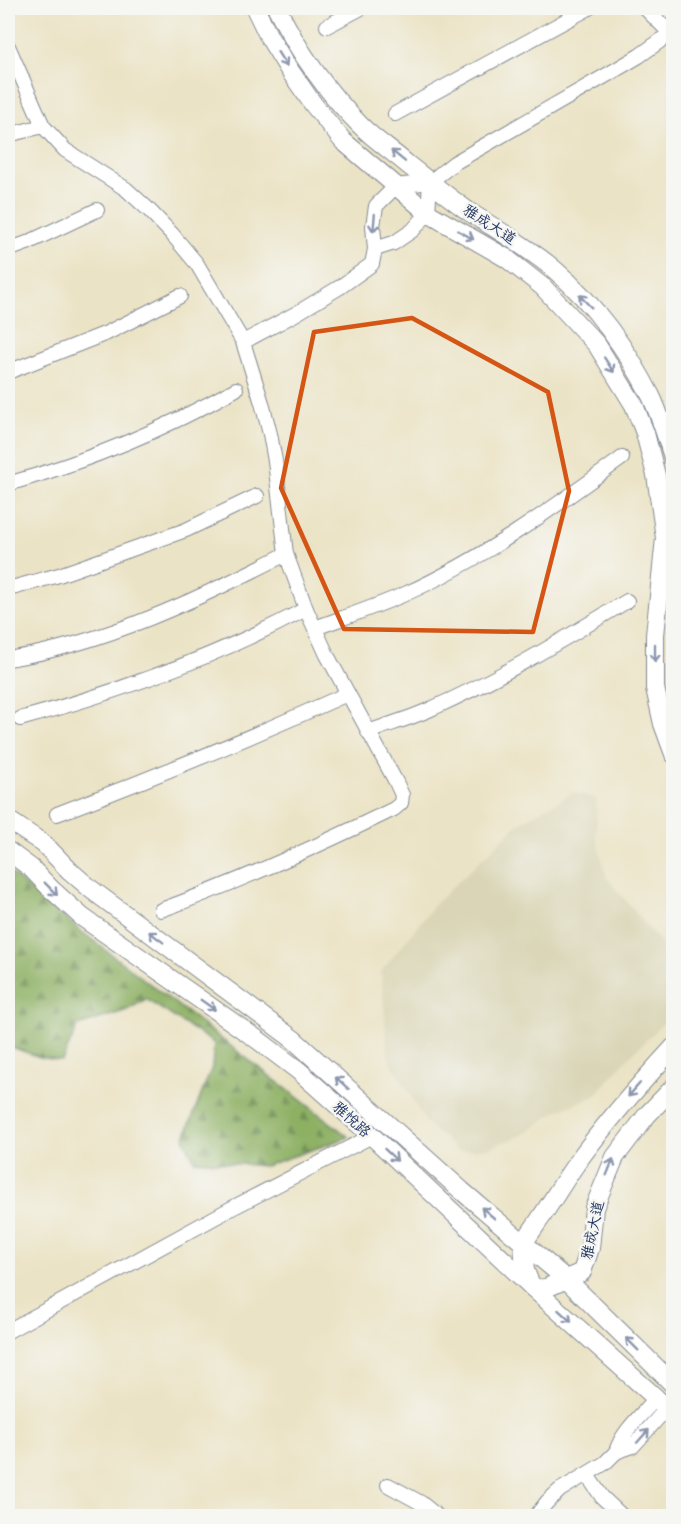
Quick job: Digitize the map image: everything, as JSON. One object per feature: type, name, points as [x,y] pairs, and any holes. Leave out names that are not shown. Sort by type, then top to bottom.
[{"type":"street","points":[[255,8],[274,45],[313,104],[343,141],[428,213],[506,258],[543,287],[597,345],[634,405],[645,433],[656,476],[665,538],[655,635],[656,688],[663,724],[674,754]]},
{"type":"street","name":"雅成大道","points":[[277,8],[287,29],[330,92],[362,127],[468,211],[517,241],[556,271],[591,307],[615,337],[651,397],[674,460]]},
{"type":"street","points":[[327,26],[360,8]]},
{"type":"street","points":[[395,114],[589,8]]},
{"type":"street","points":[[243,342],[340,287],[372,264],[375,249],[373,226],[376,206],[396,186],[430,182],[454,163],[612,72],[672,34],[645,8]]},
{"type":"street","points":[[8,46],[43,126],[65,150],[126,189],[172,234],[197,264],[243,342],[270,434],[286,554],[315,628],[347,694],[402,795],[401,803],[394,809],[326,842],[219,889],[161,910]]},
{"type":"street","points":[[8,135],[43,126]]},
{"type":"street","points":[[375,249],[394,243],[413,230],[428,213],[430,182]]},
{"type":"street","points":[[8,250],[97,210]]},
{"type":"street","points":[[8,372],[107,333],[180,296]]},
{"type":"street","points":[[8,484],[89,458],[133,440],[198,411],[236,389]]},
{"type":"street","points":[[315,628],[405,594],[452,570],[510,536],[622,458]]},
{"type":"street","points":[[8,589],[59,575],[176,534],[257,496]]},
{"type":"street","points":[[8,659],[84,640],[139,623],[286,554]]},
{"type":"street","points":[[368,732],[430,710],[476,688],[539,655],[627,601]]},
{"type":"street","points":[[20,719],[126,686],[199,659],[262,633],[306,609]]},
{"type":"street","points":[[57,814],[256,735],[347,694]]},
{"type":"street","name":"雅悦路","points":[[8,822],[44,844],[92,890],[293,1039],[453,1183],[567,1280],[674,1385]]},
{"type":"street","name":"雅悦路","points":[[8,851],[31,868],[82,917],[249,1033],[299,1071],[665,1408]]},
{"type":"street","points":[[567,1280],[544,1289],[532,1287],[525,1271],[524,1243],[579,1161],[631,1094],[674,1047]]},
{"type":"street","name":"雅成大道","points":[[567,1280],[582,1272],[590,1248],[594,1208],[615,1157],[647,1115],[674,1087]]},
{"type":"street","points":[[8,1331],[232,1208],[372,1136]]},
{"type":"street","points":[[536,1516],[560,1490],[604,1463],[616,1452],[623,1436],[665,1408]]},
{"type":"street","points":[[586,1475],[602,1497],[622,1516]]},
{"type":"street","points":[[388,1485],[422,1503],[437,1516]]},
{"type":"highlighted area","points":[[412,318],[548,392],[569,491],[533,632],[344,629],[281,488],[314,332]]},
{"type":"shaded area","points":[[574,792],[597,799],[596,837],[607,878],[659,940],[673,967],[673,1013],[627,1059],[595,1096],[557,1111],[523,1135],[489,1148],[458,1151],[425,1122],[388,1056],[381,972],[435,904],[519,823]]},
{"type":"green space","points":[[8,870],[47,905],[349,1137],[265,1166],[194,1160],[184,1139],[212,1067],[214,1043],[146,999],[127,1010],[78,1026],[62,1061],[40,1057],[8,1046]]}]
